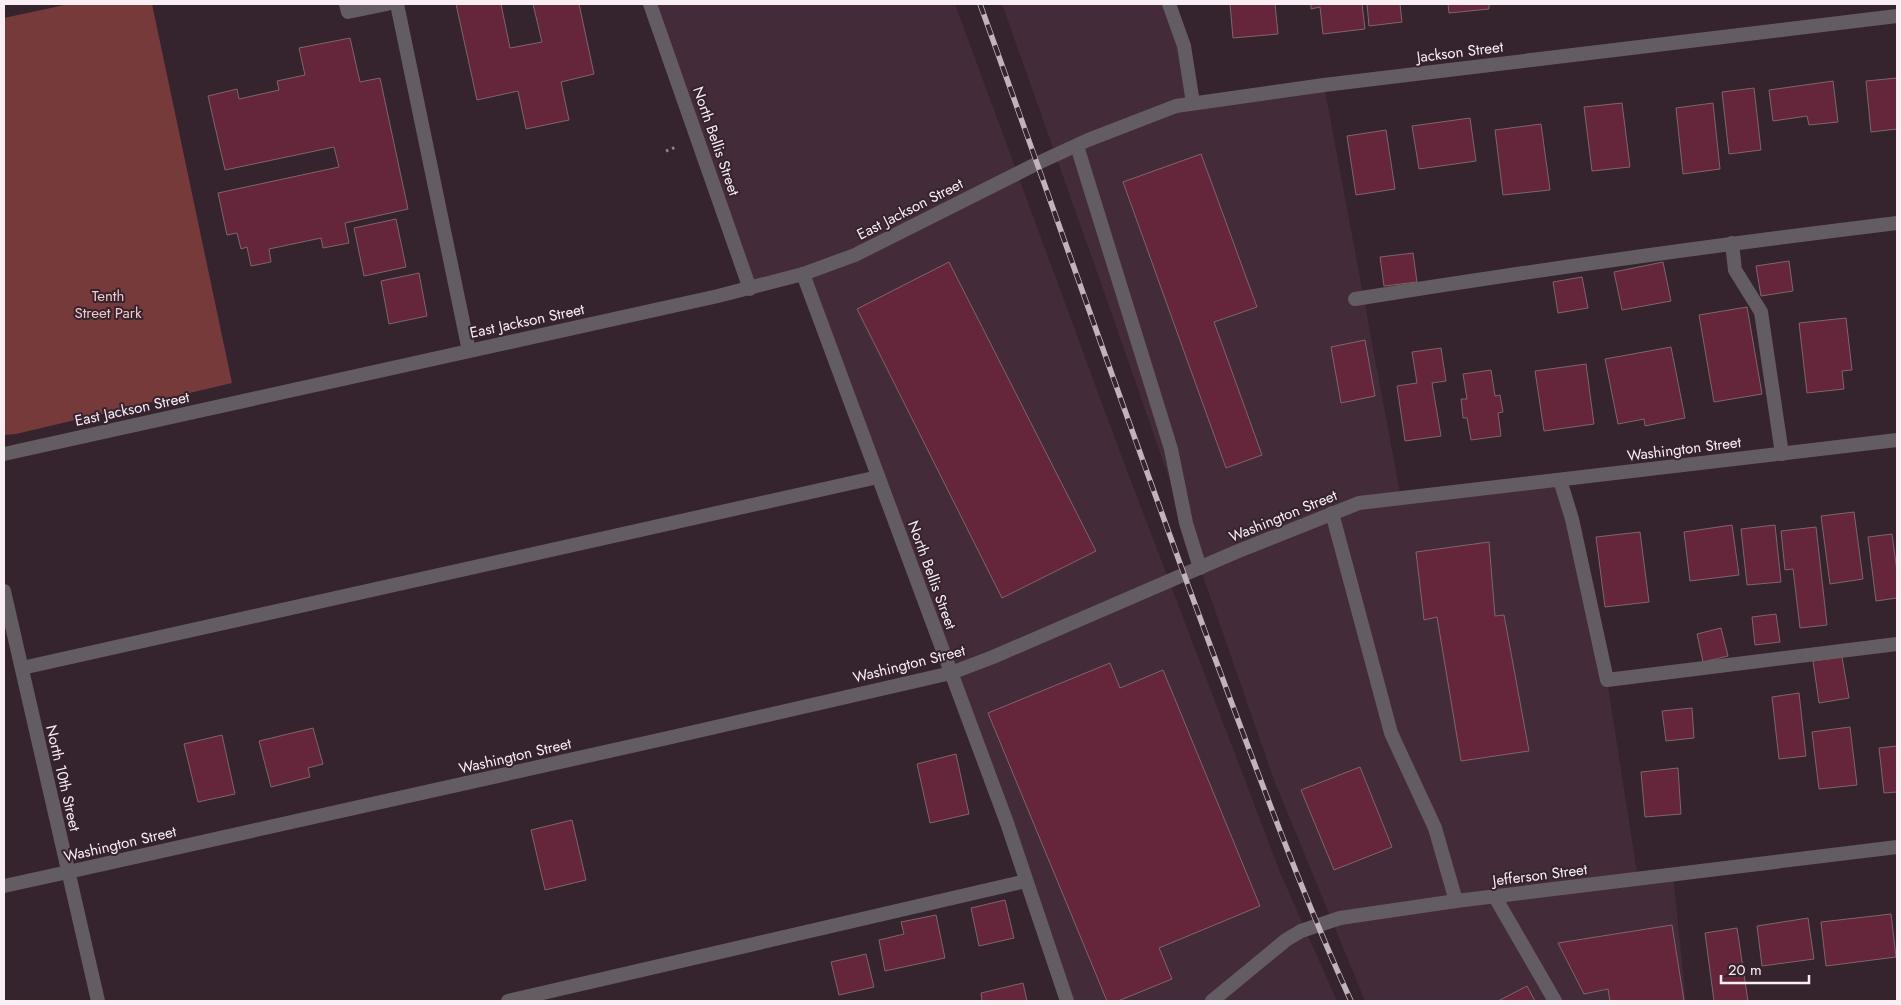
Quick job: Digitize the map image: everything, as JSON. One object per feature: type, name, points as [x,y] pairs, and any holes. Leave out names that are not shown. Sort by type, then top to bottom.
[{"type":"street","points":[[346,4],[348,12],[387,4]]},
{"type":"street","points":[[397,4],[469,351]]},
{"type":"street","name":"North Bellis Street","points":[[650,4],[750,288]]},
{"type":"street","points":[[1169,4],[1184,46],[1193,103]]},
{"type":"street","name":"Jackson Street","points":[[1038,163],[1176,106],[1193,103],[1324,85],[1897,16]]},
{"type":"street","points":[[1076,146],[1172,449],[1186,523],[1200,568]]},
{"type":"street","name":"East Jackson Street","points":[[4,454],[750,288],[803,274],[855,255],[1038,163]]},
{"type":"street","points":[[1355,299],[1732,243],[1897,222]]},
{"type":"street","points":[[1732,243],[1735,270],[1761,312],[1782,454]]},
{"type":"street","name":"North Bellis Street","points":[[803,274],[951,673],[1067,1001]]},
{"type":"street","name":"Washington Street","points":[[4,886],[951,673],[1359,503],[1897,440]]},
{"type":"street","points":[[22,668],[878,477]]},
{"type":"street","points":[[1560,480],[1572,519],[1607,680],[1897,644]]},
{"type":"street","points":[[1332,513],[1391,733],[1435,828],[1456,902]]},
{"type":"street","name":"North 10th Street","points":[[4,591],[98,1001]]},
{"type":"street","name":"Jefferson Street","points":[[1212,1001],[1279,945],[1308,928],[1346,916],[1897,847]]},
{"type":"street","points":[[508,1001],[1026,881]]},
{"type":"street","points":[[1494,897],[1555,1001]]},
{"type":"path","points":[[666,151],[680,146]]},
{"type":"shaded area","points":[[650,4],[955,4],[1117,444],[1280,872],[1337,1001],[1067,1001],[803,274],[750,289]]},
{"type":"shaded area","points":[[1002,4],[1169,4],[1193,103],[1324,85],[1401,498],[1560,480],[1607,680],[1638,879],[1673,875],[1686,1001],[1365,1001],[1274,780]]},
{"type":"green space","name":"Tenth Street Park","points":[[69,4],[152,4],[232,383],[16,434],[4,435],[4,18]]},
{"type":"building","points":[[456,4],[501,4],[510,48],[542,42],[533,4],[579,4],[594,74],[561,82],[569,120],[526,129],[518,91],[477,100]]},
{"type":"building","points":[[1230,4],[1275,4],[1278,34],[1233,38]]},
{"type":"building","points":[[1311,4],[1362,4],[1365,29],[1323,34],[1320,7],[1311,9]]},
{"type":"building","points":[[1367,4],[1400,4],[1402,22],[1369,26]]},
{"type":"building","points":[[1448,4],[1489,4],[1489,9],[1449,13]]},
{"type":"building","points":[[350,38],[360,82],[380,78],[408,209],[345,223],[349,243],[323,248],[321,238],[269,249],[271,262],[251,266],[247,247],[241,249],[237,233],[227,235],[218,193],[339,167],[334,147],[225,170],[208,96],[237,89],[239,99],[279,90],[277,81],[305,75],[299,48]]},
{"type":"building","points":[[1897,78],[1897,129],[1871,132],[1866,81]]},
{"type":"building","points":[[1833,81],[1838,122],[1809,125],[1807,116],[1773,121],[1769,90]]},
{"type":"building","points":[[1754,88],[1761,150],[1729,154],[1722,92]]},
{"type":"building","points":[[1622,103],[1630,167],[1592,171],[1584,107]]},
{"type":"building","points":[[1713,103],[1720,169],[1683,174],[1676,108]]},
{"type":"building","points":[[1470,118],[1476,161],[1419,169],[1412,126]]},
{"type":"building","points":[[1541,124],[1550,190],[1503,195],[1495,130]]},
{"type":"building","points":[[1386,130],[1395,189],[1356,195],[1347,136]]},
{"type":"building","points":[[1201,154],[1257,307],[1214,322],[1262,455],[1226,468],[1123,182]]},
{"type":"building","points":[[396,219],[406,267],[364,276],[354,228]]},
{"type":"building","points":[[1413,253],[1417,282],[1384,286],[1380,257]]},
{"type":"building","points":[[1789,261],[1793,291],[1761,296],[1756,266]]},
{"type":"building","points":[[949,262],[1096,551],[1002,598],[857,309]]},
{"type":"building","points":[[1663,262],[1671,301],[1622,310],[1614,272]]},
{"type":"building","points":[[419,273],[427,316],[389,324],[381,281]]},
{"type":"building","points":[[1582,277],[1588,308],[1558,313],[1553,282]]},
{"type":"building","points":[[1747,307],[1762,394],[1714,402],[1699,315]]},
{"type":"building","points":[[1846,318],[1852,370],[1842,371],[1844,389],[1807,393],[1799,323]]},
{"type":"building","points":[[1365,340],[1375,396],[1341,403],[1331,347]]},
{"type":"building","points":[[1671,347],[1685,418],[1645,426],[1644,419],[1618,424],[1605,359]]},
{"type":"building","points":[[1441,348],[1446,381],[1432,383],[1441,436],[1405,441],[1397,386],[1417,383],[1412,352]]},
{"type":"building","points":[[1586,364],[1594,424],[1544,431],[1535,371]]},
{"type":"building","points":[[1491,370],[1495,396],[1500,395],[1503,412],[1498,413],[1501,436],[1471,440],[1467,418],[1463,418],[1461,399],[1467,399],[1463,374]]},
{"type":"building","points":[[1854,512],[1863,579],[1830,584],[1821,516]]},
{"type":"building","points":[[1732,525],[1739,575],[1690,581],[1684,532]]},
{"type":"building","points":[[1775,525],[1781,582],[1747,585],[1741,529]]},
{"type":"building","points":[[1816,527],[1827,625],[1800,628],[1793,569],[1785,570],[1781,531]]},
{"type":"building","points":[[1640,532],[1649,602],[1605,607],[1596,537]]},
{"type":"building","points":[[1892,534],[1897,571],[1897,598],[1876,601],[1868,537]]},
{"type":"building","points":[[1489,542],[1495,616],[1504,615],[1529,751],[1461,761],[1437,617],[1424,620],[1416,552]]},
{"type":"building","points":[[1776,614],[1780,642],[1755,645],[1752,617]]},
{"type":"building","points":[[1721,628],[1728,656],[1703,662],[1697,634]]},
{"type":"building","points":[[1842,657],[1849,698],[1819,703],[1813,661]]},
{"type":"building","points":[[1110,663],[1120,688],[1163,670],[1260,906],[1159,948],[1172,979],[1118,1001],[1107,1001],[988,713]]},
{"type":"building","points":[[1799,693],[1806,756],[1779,759],[1772,697]]},
{"type":"building","points":[[1692,708],[1694,738],[1666,741],[1662,711]]},
{"type":"building","points":[[1850,727],[1857,785],[1819,789],[1812,732]]},
{"type":"building","points":[[313,728],[323,764],[308,768],[310,777],[271,787],[259,741]]},
{"type":"building","points":[[222,735],[235,794],[198,802],[184,744]]},
{"type":"building","points":[[1897,746],[1897,792],[1884,793],[1879,748]]},
{"type":"building","points":[[956,754],[969,814],[930,823],[917,764]]},
{"type":"building","points":[[1360,767],[1392,847],[1334,870],[1301,790]]},
{"type":"building","points":[[1678,768],[1681,814],[1645,817],[1641,772]]},
{"type":"building","points":[[572,820],[586,880],[545,890],[531,830]]},
{"type":"building","points":[[1005,900],[1014,938],[979,946],[971,908]]},
{"type":"building","points":[[1891,914],[1896,957],[1826,966],[1821,922]]},
{"type":"building","points":[[936,915],[945,958],[885,971],[879,940],[904,934],[901,922]]},
{"type":"building","points":[[1808,918],[1814,959],[1762,966],[1757,926]]},
{"type":"building","points":[[1672,925],[1684,1001],[1610,1001],[1608,989],[1584,994],[1558,943]]},
{"type":"building","points":[[1737,928],[1748,1001],[1714,1001],[1705,933]]},
{"type":"building","points":[[866,954],[874,987],[839,995],[831,962]]},
{"type":"building","points":[[1023,983],[1027,1001],[982,1001],[981,993]]},
{"type":"building","points":[[1527,986],[1535,1001],[1498,1001]]},
{"type":"railway","points":[[980,4],[1213,653],[1296,872],[1351,1001]]}]
